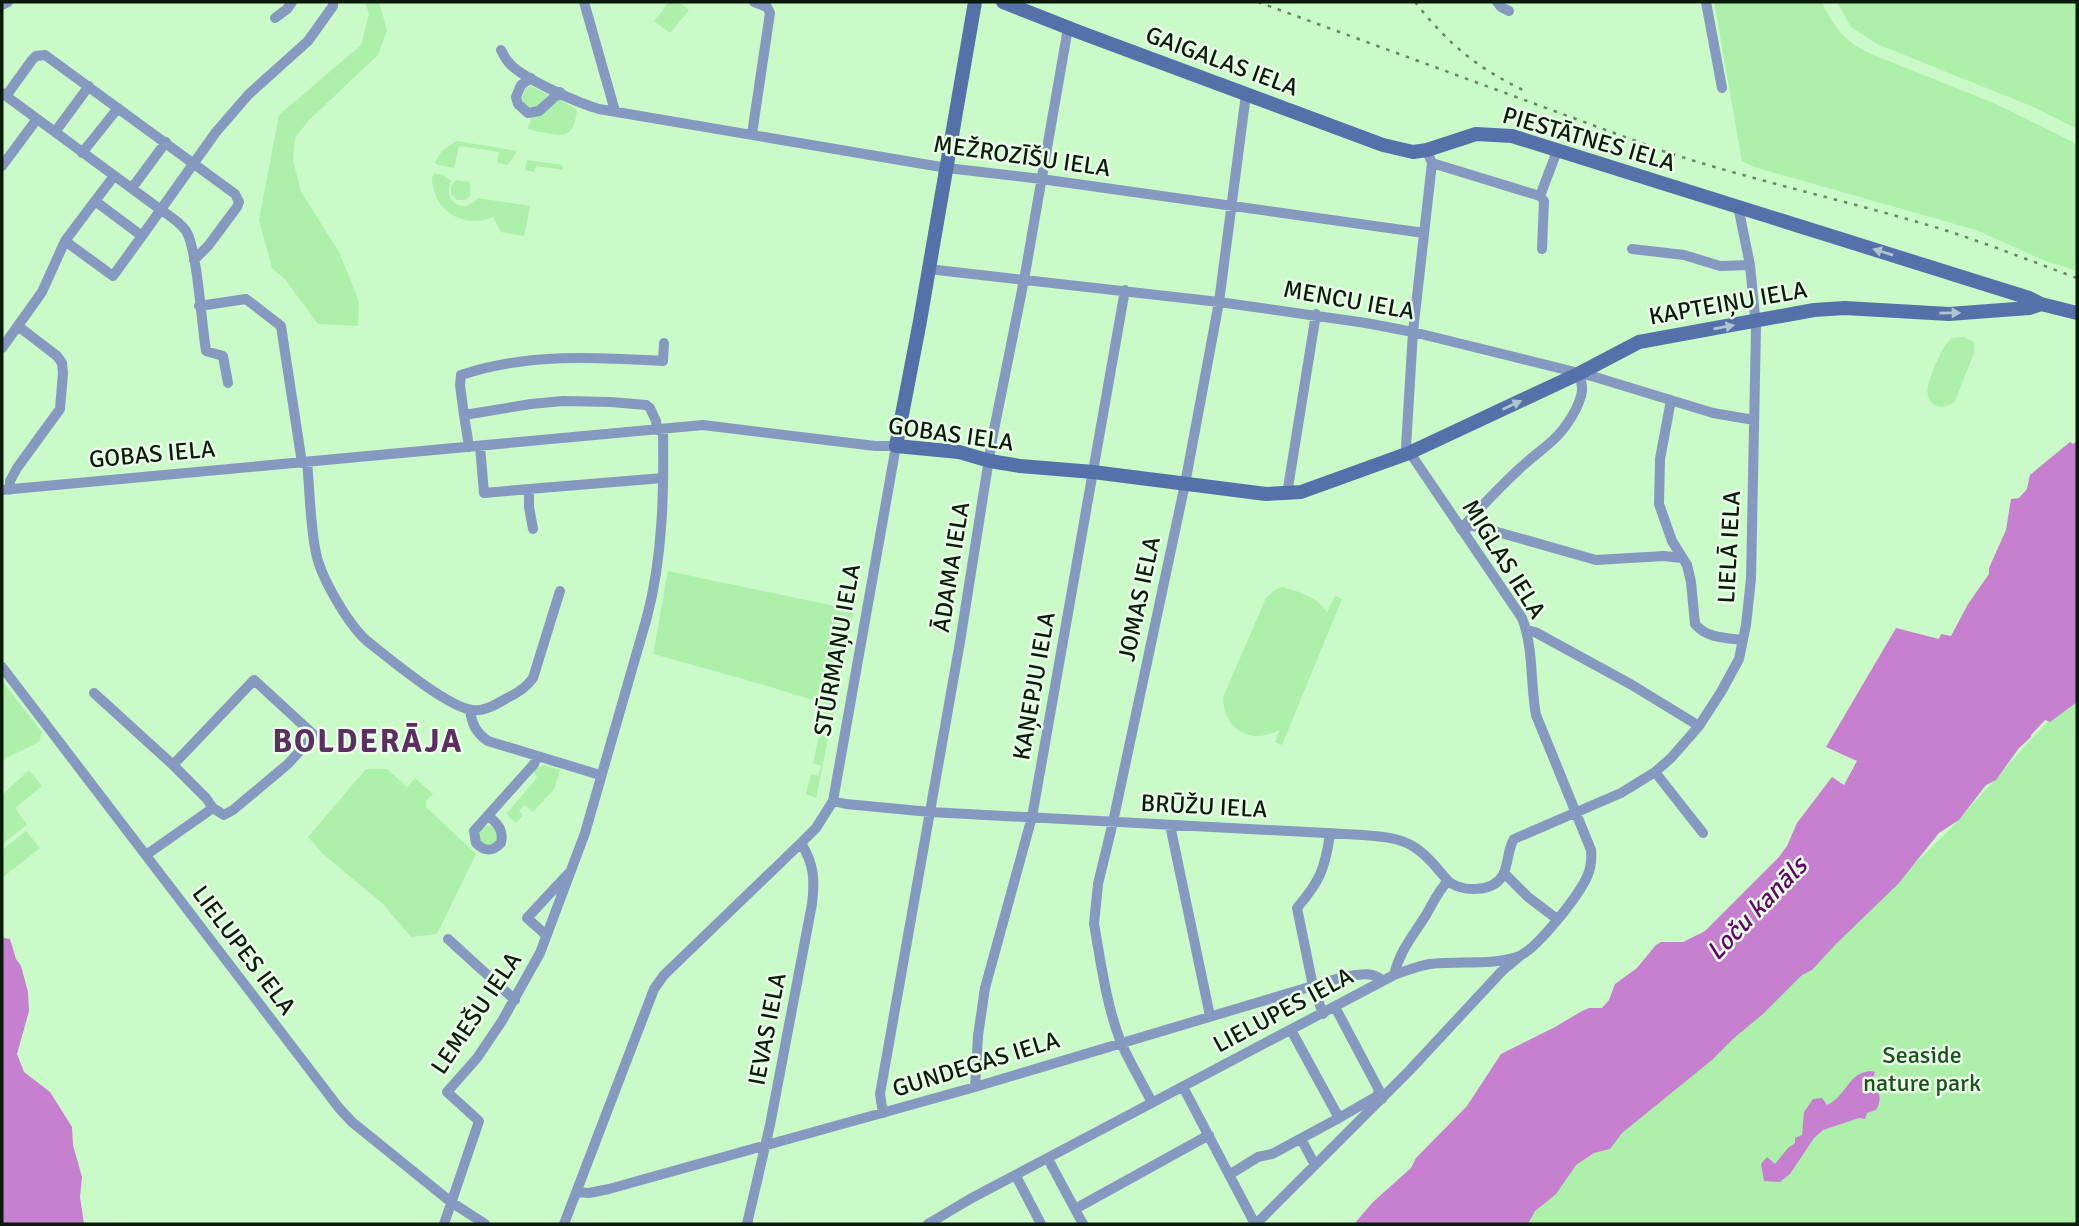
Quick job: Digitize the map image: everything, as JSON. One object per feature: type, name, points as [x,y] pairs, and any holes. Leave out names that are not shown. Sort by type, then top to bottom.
[{"type":"street","points":[[2,5],[8,2]]},
{"type":"street","points":[[275,18],[292,2]]},
{"type":"street","points":[[65,241],[113,276],[216,132],[249,94],[308,41],[333,6],[332,2]]},
{"type":"street","points":[[584,2],[615,111]]},
{"type":"street","points":[[752,134],[770,13],[767,7],[754,2]]},
{"type":"street","name":"STŪRMAŅU IELA","points":[[564,1224],[654,989],[664,975],[801,843],[825,816],[833,802],[975,2]]},
{"type":"street","name":"GAIGALAS IELA","points":[[1003,2],[1384,145],[1429,157]]},
{"type":"street","points":[[1497,2],[1509,11]]},
{"type":"street","points":[[1706,2],[1722,88]]},
{"type":"street","name":"ĀDAMA IELA","points":[[883,1113],[880,1094],[992,440],[1024,280],[1068,28]]},
{"type":"street","name":"MEŽROZĪŠU IELA","points":[[500,50],[511,65],[531,78],[591,107],[947,168],[1424,233]]},
{"type":"street","points":[[194,260],[237,207],[239,201],[235,194],[48,57],[40,55],[32,60],[4,94],[161,210],[185,230],[190,238],[206,351],[223,356],[228,383]]},
{"type":"street","points":[[531,78],[521,85],[516,97],[518,104],[528,113],[539,111],[560,92]]},
{"type":"street","points":[[55,132],[89,86]]},
{"type":"street","name":"JOMAS IELA","points":[[1152,1103],[1121,1042],[1108,1001],[1094,924],[1098,884],[1185,485],[1219,302],[1246,94]]},
{"type":"street","points":[[82,153],[118,108]]},
{"type":"street","points":[[2,166],[37,119]]},
{"type":"street","name":"PIESTĀTNES IELA","points":[[1429,157],[1476,134],[1512,136],[2029,298],[2040,304]]},
{"type":"street","points":[[132,188],[166,142]]},
{"type":"street","points":[[1540,196],[1557,151]]},
{"type":"street","points":[[1409,453],[1405,437],[1429,157],[1540,196],[1544,201],[1542,249]]},
{"type":"street","points":[[2,348],[42,292],[65,241],[114,176]]},
{"type":"street","points":[[95,201],[142,236]]},
{"type":"street","name":"LIELĀ IELA","points":[[1577,813],[1621,793],[1655,772],[1671,758],[1699,726],[1739,659],[1752,560],[1756,321],[1750,265],[1738,206]]},
{"type":"street","points":[[1632,249],[1684,255],[1720,266],[1750,265]]},
{"type":"street","name":"MENCU IELA","points":[[928,269],[1316,314],[1413,332],[1595,377],[1713,413],[1754,420]]},
{"type":"street","name":"KAŅEPJU IELA","points":[[975,1087],[978,1036],[985,988],[1032,817],[1125,290]]},
{"type":"street","points":[[200,306],[246,299],[281,326],[305,462],[316,555],[327,582],[356,631],[367,641],[440,695],[470,710],[479,710],[490,707],[529,685],[561,591]]},
{"type":"street","name":"KAPTEIŅU IELA","points":[[1409,453],[1578,374],[1639,342],[1814,310],[1949,314],[2029,308],[2040,304],[2077,313]]},
{"type":"street","points":[[1287,494],[1316,314]]},
{"type":"street","points":[[6,490],[17,468],[60,409],[63,373],[62,363],[57,356],[18,326]]},
{"type":"street","points":[[663,478],[484,493],[464,415],[460,385],[461,375],[534,359],[603,357],[663,361],[664,343]]},
{"type":"street","points":[[1461,529],[1525,464],[1559,436],[1581,398],[1584,386],[1578,374]]},
{"type":"street","points":[[1671,400],[1660,459],[1658,503],[1672,541],[1686,565],[1698,629],[1711,636],[1743,640]]},
{"type":"street","points":[[464,415],[563,401],[609,402],[646,405],[660,429]]},
{"type":"street","name":"GOBAS IELA","points":[[6,490],[703,425],[875,446],[959,452],[1020,466],[1093,472],[1266,494],[1301,492],[1409,453]]},
{"type":"street","name":"LEMEŠU IELA","points":[[444,1224],[479,1121],[447,1093],[477,1058],[515,1000],[540,954],[585,833],[653,593],[663,507],[660,429]]},
{"type":"street","name":"MIGLAS IELA","points":[[1409,453],[1522,618],[1527,630],[1531,692],[1536,715],[1545,742],[1577,813]]},
{"type":"street","points":[[529,489],[533,529]]},
{"type":"street","points":[[1461,529],[1480,527],[1596,560],[1664,556],[1682,558]]},
{"type":"street","points":[[1527,630],[1632,685],[1699,726]]},
{"type":"street","name":"LIELUPES IELA","points":[[2,667],[339,1108],[352,1122],[452,1202],[485,1224]]},
{"type":"street","points":[[94,693],[173,765],[213,808],[225,815],[288,764],[314,736],[254,680],[173,765]]},
{"type":"street","points":[[470,710],[472,722],[480,735],[488,741],[600,775]]},
{"type":"street","points":[[488,815],[534,764],[537,756]]},
{"type":"street","points":[[1655,772],[1703,833]]},
{"type":"street","name":"BRŪŽU IELA","points":[[833,802],[930,812],[1389,837],[1419,849],[1448,881]]},
{"type":"street","points":[[146,855],[213,808]]},
{"type":"street","points":[[1183,1087],[1255,1224],[1502,971],[1539,940],[1577,895],[1587,877],[1592,860],[1577,813],[1514,839],[1509,847],[1500,880],[1466,889],[1448,881],[1405,945],[1388,978]]},
{"type":"street","points":[[1170,825],[1210,1016]]},
{"type":"street","points":[[1323,1014],[1313,986],[1297,908],[1318,881],[1326,861],[1329,834]]},
{"type":"street","name":"IEVAS IELA","points":[[747,1224],[766,1146],[814,889],[810,857],[801,843]]},
{"type":"street","points":[[546,935],[527,918],[572,869]]},
{"type":"street","points":[[1504,873],[1528,897],[1557,919]]},
{"type":"street","points":[[448,939],[515,1000]]},
{"type":"street","name":"LIELUPES IELA","points":[[928,1224],[970,1199],[1388,978],[1414,967],[1432,964],[1519,957]]},
{"type":"street","name":"GUNDEGAS IELA","points":[[577,1192],[589,1193],[609,1189],[766,1146],[975,1087],[1343,977],[1371,974],[1388,978]]},
{"type":"street","points":[[1335,1007],[1380,1090],[1380,1097]]},
{"type":"street","points":[[1291,1030],[1339,1118]]},
{"type":"street","points":[[1229,1175],[1258,1157],[1272,1154],[1380,1097]]},
{"type":"street","points":[[1075,1209],[1209,1136]]},
{"type":"street","points":[[1301,1139],[1315,1165]]},
{"type":"street","points":[[1048,1159],[1083,1224]]},
{"type":"street","points":[[1016,1176],[1041,1224]]},
{"type":"green space","points":[[365,2],[379,2],[387,30],[378,55],[309,120],[295,138],[293,160],[301,192],[339,252],[359,301],[358,326],[318,324],[284,278],[272,268],[259,220],[279,115],[361,45],[369,14]]},
{"type":"green space","points":[[669,2],[679,2],[689,10],[670,33],[654,21]]},
{"type":"green space","points":[[1714,2],[1822,2],[1841,33],[1862,49],[1996,104],[2077,144],[2077,271],[2043,260],[1976,230],[1754,167],[1742,161]]},
{"type":"green space","points":[[1837,2],[2077,2],[2077,129],[2031,106],[1877,44],[1851,27]]},
{"type":"green space","points":[[531,86],[548,95],[536,109],[525,104],[522,99],[525,89]]},
{"type":"green space","points":[[559,99],[577,110],[569,132],[560,135],[528,129],[531,118]]},
{"type":"green space","points":[[457,141],[517,151],[508,165],[497,163],[499,152],[459,146],[454,168],[437,165],[435,162],[442,151]]},
{"type":"green space","points":[[527,160],[562,165],[563,170],[536,166],[534,172],[525,170]]},
{"type":"green space","points":[[434,173],[451,181],[449,195],[452,201],[461,206],[467,206],[478,198],[530,206],[524,236],[501,232],[493,217],[471,221],[451,214],[437,199],[433,189]]},
{"type":"green space","points":[[456,180],[470,182],[470,196],[465,200],[457,200],[451,194],[451,186]]},
{"type":"green space","points":[[1964,337],[1974,342],[1974,353],[1955,401],[1940,407],[1929,398],[1929,381],[1949,341]]},
{"type":"green space","points":[[668,571],[854,610],[816,798],[806,794],[811,774],[818,776],[821,766],[813,763],[826,704],[653,654]]},
{"type":"green space","points":[[1282,587],[1314,599],[1327,613],[1335,596],[1342,599],[1282,745],[1275,742],[1279,730],[1258,736],[1240,732],[1228,718],[1223,697],[1266,598]]},
{"type":"green space","points":[[2,681],[42,732],[39,742],[6,758],[2,763]]},
{"type":"green space","name":"Seaside nature park","points":[[2077,689],[2077,1224],[1522,1224],[1591,1147],[1868,910],[1953,826]]},
{"type":"green space","points":[[543,765],[560,770],[554,789],[533,812],[524,805],[519,811],[523,815],[516,823],[506,814],[537,778],[533,770]]},
{"type":"green space","points":[[366,769],[387,769],[407,787],[415,778],[433,794],[426,801],[426,807],[476,854],[437,934],[411,937],[383,904],[323,854],[308,837]]},
{"type":"green space","points":[[29,770],[42,786],[15,808],[27,825],[2,844],[2,795]]},
{"type":"green space","points":[[487,825],[496,828],[498,840],[493,846],[481,845],[478,831]]},
{"type":"green space","points":[[26,831],[40,848],[2,878],[2,850]]},
{"type":"water","name":"Loču kanāls","points":[[2077,441],[2077,702],[2050,722],[2045,720],[2019,748],[1996,780],[1986,785],[1959,820],[1939,833],[1898,884],[1812,970],[1802,975],[1712,1060],[1622,1133],[1610,1149],[1594,1153],[1576,1165],[1556,1194],[1535,1211],[1528,1224],[1354,1224],[1373,1202],[1411,1168],[1416,1158],[1467,1106],[1501,1054],[1582,1011],[1602,1008],[1609,1000],[1615,984],[1637,968],[1656,945],[1661,942],[1683,942],[1705,931],[1779,857],[1797,823],[1832,777],[1844,785],[1857,761],[1826,747],[1896,628],[1939,639],[1941,634],[1951,636],[1968,604],[1989,574],[1989,568],[2006,530],[2011,499],[2019,498],[2027,489],[2030,475],[2070,442],[2073,444]]},
{"type":"water","points":[[2,934],[4,938],[10,939],[28,992],[29,1011],[17,1054],[24,1072],[50,1092],[72,1127],[73,1145],[82,1177],[80,1197],[84,1224],[2,1224]]},
{"type":"water","points":[[1875,1072],[1872,1081],[1879,1095],[1876,1110],[1867,1113],[1865,1119],[1859,1118],[1823,1130],[1814,1138],[1790,1174],[1780,1182],[1764,1181],[1761,1164],[1767,1157],[1775,1164],[1795,1143],[1795,1138],[1802,1135],[1804,1112],[1813,1099],[1822,1098],[1827,1105],[1839,1096],[1857,1075]]},
{"type":"railway","points":[[1258,2],[1663,151],[1941,229],[2077,278]]},
{"type":"railway","points":[[1415,2],[1464,54],[1525,91]]},
{"type":"district","name":"BOLDERĀJA","points":[[368,741]]}]
